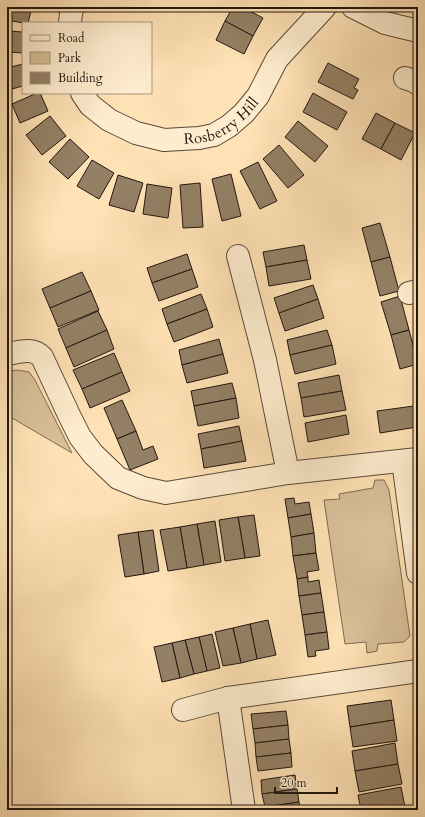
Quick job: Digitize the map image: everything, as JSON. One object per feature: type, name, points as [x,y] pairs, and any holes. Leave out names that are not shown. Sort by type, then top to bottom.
[{"type":"street","points":[[70,22],[73,7]]},
{"type":"street","name":"Rosberry Hill","points":[[83,94],[90,105],[109,120],[136,133],[164,140],[199,138],[214,135],[229,126],[244,113],[258,96],[277,59],[325,7]]},
{"type":"street","points":[[353,7],[385,23],[418,31]]},
{"type":"street","points":[[238,256],[265,360],[288,473]]},
{"type":"street","points":[[7,354],[25,351],[38,353],[42,357],[68,415],[80,437],[94,454],[118,478],[143,488],[166,493],[288,473],[410,460],[418,573]]},
{"type":"street","points":[[183,710],[228,698],[418,670]]},
{"type":"street","points":[[228,698],[244,810]]},
{"type":"green space","points":[[17,370],[29,372],[35,380],[72,453],[7,415],[7,372]]},
{"type":"green space","points":[[375,480],[384,480],[389,490],[410,636],[404,642],[378,644],[377,651],[367,653],[366,642],[345,644],[324,500],[340,499],[339,494],[373,488]]},
{"type":"building","points":[[7,7],[32,7],[28,22],[22,23],[7,20]]},
{"type":"building","points":[[233,7],[242,7],[263,18],[253,36],[225,21]]},
{"type":"building","points":[[262,7],[275,7],[273,12]]},
{"type":"building","points":[[225,21],[253,36],[244,54],[216,40]]},
{"type":"building","points":[[7,31],[22,32],[22,53],[7,52]]},
{"type":"building","points":[[328,63],[359,79],[354,88],[358,90],[353,99],[318,82]]},
{"type":"building","points":[[22,64],[22,86],[8,90],[7,68]]},
{"type":"building","points":[[313,93],[347,112],[337,130],[303,112]]},
{"type":"building","points":[[35,94],[40,94],[48,111],[20,123],[12,104]]},
{"type":"building","points":[[376,113],[395,123],[381,149],[362,139]]},
{"type":"building","points":[[50,116],[66,136],[42,155],[26,135]]},
{"type":"building","points":[[298,121],[328,146],[315,162],[285,137]]},
{"type":"building","points":[[395,123],[415,133],[401,160],[381,149]]},
{"type":"building","points":[[70,139],[89,157],[68,179],[49,162]]},
{"type":"building","points":[[279,145],[304,175],[288,188],[263,159]]},
{"type":"building","points":[[92,160],[114,173],[99,199],[77,186]]},
{"type":"building","points":[[258,162],[277,201],[260,209],[240,171]]},
{"type":"building","points":[[231,174],[241,216],[222,221],[212,179]]},
{"type":"building","points":[[118,175],[143,183],[134,212],[109,205]]},
{"type":"building","points":[[200,183],[203,227],[183,228],[180,185]]},
{"type":"building","points":[[147,184],[172,188],[168,218],[143,214]]},
{"type":"building","points":[[380,223],[390,257],[371,262],[362,228]]},
{"type":"building","points":[[304,245],[307,260],[266,267],[263,252]]},
{"type":"building","points":[[187,254],[192,269],[152,283],[147,268]]},
{"type":"building","points":[[390,257],[399,291],[380,296],[371,262]]},
{"type":"building","points":[[307,260],[311,279],[269,286],[266,267]]},
{"type":"building","points":[[192,269],[198,287],[159,301],[152,283]]},
{"type":"building","points":[[82,272],[91,291],[50,308],[42,289]]},
{"type":"building","points":[[313,285],[318,299],[279,313],[274,298]]},
{"type":"building","points":[[91,291],[99,310],[58,327],[50,308]]},
{"type":"building","points":[[201,294],[207,309],[167,324],[162,309]]},
{"type":"building","points":[[400,296],[409,330],[391,335],[381,302]]},
{"type":"building","points":[[318,299],[324,318],[285,331],[279,313]]},
{"type":"building","points":[[207,309],[213,327],[174,342],[167,324]]},
{"type":"building","points":[[98,311],[107,330],[66,348],[58,329]]},
{"type":"building","points":[[107,330],[114,349],[74,367],[66,348]]},
{"type":"building","points":[[327,330],[332,345],[290,355],[287,340]]},
{"type":"building","points":[[409,330],[418,364],[400,369],[391,335]]},
{"type":"building","points":[[219,339],[223,354],[182,365],[179,350]]},
{"type":"building","points":[[332,345],[336,364],[295,374],[290,355]]},
{"type":"building","points":[[114,353],[122,372],[82,389],[73,370]]},
{"type":"building","points":[[223,354],[228,373],[187,383],[182,365]]},
{"type":"building","points":[[122,372],[130,391],[90,408],[82,389]]},
{"type":"building","points":[[339,375],[342,391],[301,398],[298,383]]},
{"type":"building","points":[[232,383],[236,398],[194,406],[191,391]]},
{"type":"building","points":[[342,391],[346,410],[304,417],[301,398]]},
{"type":"building","points":[[236,398],[239,418],[198,426],[194,406]]},
{"type":"building","points":[[122,400],[136,431],[117,439],[104,408]]},
{"type":"building","points":[[414,406],[417,427],[380,433],[377,411]]},
{"type":"building","points":[[414,406],[418,406],[418,427],[417,427]]},
{"type":"building","points":[[346,415],[349,434],[308,442],[305,423]]},
{"type":"building","points":[[239,426],[242,441],[201,449],[198,434]]},
{"type":"building","points":[[136,431],[143,450],[153,446],[158,459],[130,470],[117,439]]},
{"type":"building","points":[[242,441],[246,461],[204,468],[201,449]]},
{"type":"building","points":[[294,498],[295,504],[309,502],[311,514],[288,518],[285,499]]},
{"type":"building","points":[[311,514],[314,533],[291,537],[288,518]]},
{"type":"building","points":[[254,515],[260,556],[245,558],[238,517]]},
{"type":"building","points":[[238,517],[245,558],[225,561],[219,520]]},
{"type":"building","points":[[215,521],[221,562],[204,565],[197,524]]},
{"type":"building","points":[[197,524],[204,565],[187,568],[180,527]]},
{"type":"building","points":[[180,527],[187,568],[168,571],[160,530]]},
{"type":"building","points":[[153,530],[159,571],[144,574],[138,532]]},
{"type":"building","points":[[138,532],[144,574],[125,577],[118,535]]},
{"type":"building","points":[[314,533],[316,553],[293,556],[291,537]]},
{"type":"building","points":[[316,553],[319,570],[307,572],[308,577],[297,579],[293,556]]},
{"type":"building","points":[[308,577],[308,582],[319,580],[321,593],[299,596],[297,579]]},
{"type":"building","points":[[321,593],[324,612],[302,615],[299,596]]},
{"type":"building","points":[[324,612],[327,632],[305,635],[302,615]]},
{"type":"building","points":[[268,620],[276,655],[257,659],[250,624]]},
{"type":"building","points":[[250,624],[257,659],[241,663],[233,628]]},
{"type":"building","points":[[233,628],[241,663],[223,666],[215,632]]},
{"type":"building","points":[[327,632],[329,649],[315,651],[316,656],[308,657],[305,635]]},
{"type":"building","points":[[212,634],[220,668],[207,671],[199,637]]},
{"type":"building","points":[[199,637],[207,671],[194,674],[185,640]]},
{"type":"building","points":[[185,640],[194,674],[180,678],[172,643]]},
{"type":"building","points":[[172,643],[180,678],[162,682],[154,647]]},
{"type":"building","points":[[391,700],[394,720],[350,727],[347,706]]},
{"type":"building","points":[[286,711],[288,725],[253,729],[251,714]]},
{"type":"building","points":[[394,720],[397,741],[353,747],[350,727]]},
{"type":"building","points":[[288,725],[289,739],[255,743],[253,729]]},
{"type":"building","points":[[289,739],[291,753],[256,757],[255,743]]},
{"type":"building","points":[[395,743],[398,764],[355,771],[352,751]]},
{"type":"building","points":[[291,753],[292,767],[258,771],[256,757]]},
{"type":"building","points":[[398,764],[402,784],[359,792],[355,771]]},
{"type":"building","points":[[295,775],[297,789],[262,794],[261,780]]},
{"type":"building","points":[[401,787],[405,807],[392,810],[361,810],[358,795]]},
{"type":"building","points":[[297,789],[299,802],[265,807],[262,794]]},
{"type":"building","points":[[299,802],[300,810],[265,810],[265,807]]}]
